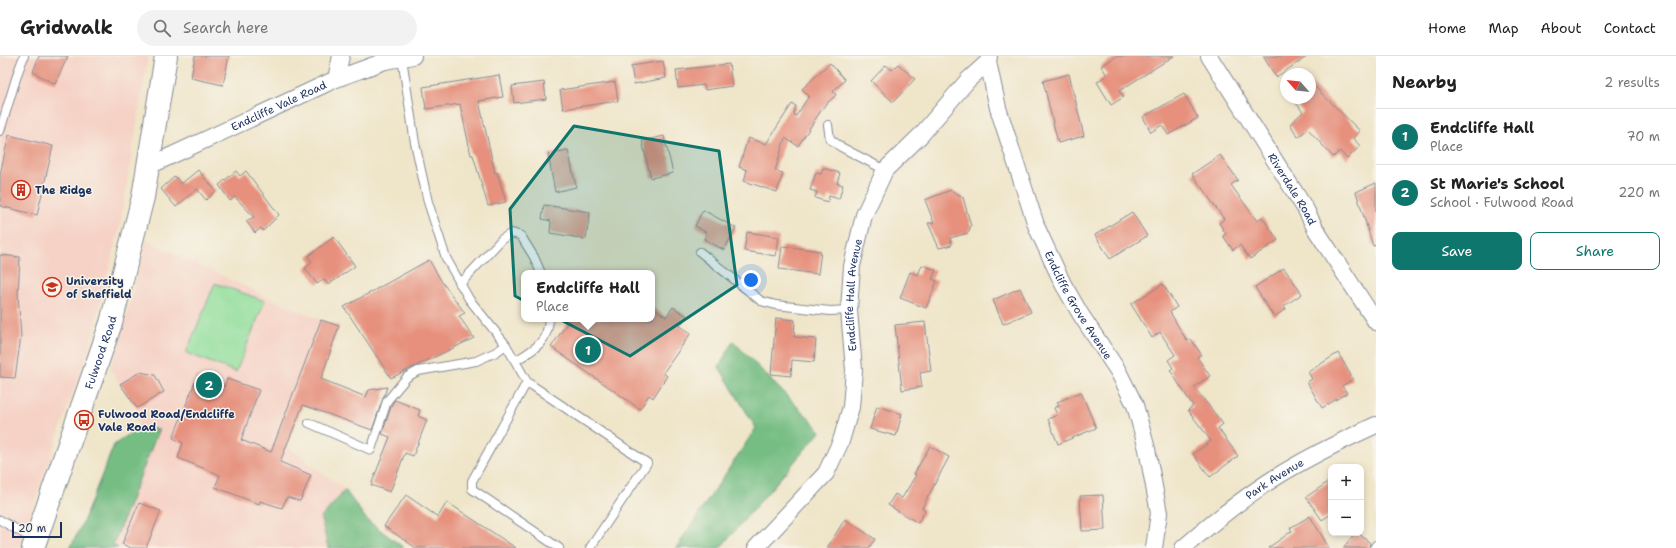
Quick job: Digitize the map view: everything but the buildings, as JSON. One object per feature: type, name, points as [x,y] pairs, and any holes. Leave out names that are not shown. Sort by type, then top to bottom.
[{"type":"street","name":"Fulwood Road","points":[[34,544],[111,323],[134,234],[148,166],[166,56]]},
{"type":"street","points":[[336,79],[341,56]]},
{"type":"street","name":"Riverdale Road","points":[[1209,56],[1302,203],[1316,230],[1376,322]]},
{"type":"street","name":"Endcliffe Vale Road","points":[[148,166],[336,79],[385,61],[407,57]]},
{"type":"street","name":"Endcliffe Hall Avenue","points":[[756,548],[826,473],[841,441],[851,406],[854,370],[849,310],[852,266],[864,215],[886,170],[921,135],[968,80],[989,59]]},
{"type":"street","name":"Endcliffe Grove Avenue","points":[[989,59],[998,108],[1037,228],[1063,284],[1081,315],[1118,371],[1135,404],[1147,449],[1159,513],[1154,548]]},
{"type":"street","name":"Park Avenue","points":[[1183,548],[1212,524],[1273,479],[1342,440],[1376,425]]},
{"type":"lane","points":[[0,131],[24,56]]},
{"type":"lane","points":[[407,57],[415,143],[428,202],[446,258],[460,284],[469,299],[506,345],[527,382],[647,463],[590,548]]},
{"type":"lane","points":[[828,125],[830,139],[841,147],[886,170]]},
{"type":"lane","points":[[460,284],[502,239],[512,233],[521,236],[534,257],[540,270]]},
{"type":"lane","points":[[700,252],[761,301],[776,305],[815,309],[849,310]]},
{"type":"lane","points":[[514,361],[538,347],[549,331],[549,322]]},
{"type":"lane","points":[[309,423],[371,450],[387,401],[407,377],[418,372],[476,361],[496,352],[506,345]]},
{"type":"lane","points":[[527,382],[472,481],[472,489],[559,548]]},
{"type":"lane","points":[[0,520],[34,544]]},
{"type":"highlighted area","points":[[574,126],[719,151],[737,285],[630,356],[515,296],[510,209]]},
{"type":"shaded area","name":"University of Sheffield","points":[[0,56],[148,56],[120,226],[89,348],[18,548],[0,548]]},
{"type":"shaded area","points":[[146,240],[269,298],[321,320],[276,438],[345,490],[321,518],[328,548],[118,548],[113,546],[158,429],[139,427],[137,408],[110,369],[120,341]]},
{"type":"green space","points":[[215,283],[265,301],[236,372],[186,353]]},
{"type":"green space","points":[[733,341],[821,431],[720,548],[676,548],[756,428],[719,367]]},
{"type":"green space","points":[[139,427],[159,429],[113,545],[118,548],[70,548],[83,522],[114,445]]},
{"type":"green space","points":[[345,490],[367,520],[404,548],[328,548],[321,518]]},
{"type":"place","name":"The Ridge","points":[[21,190]]},
{"type":"place","name":"University of Sheffield","points":[[52,287]]},
{"type":"place","name":"Endcliffe Hall","points":[[588,350]]},
{"type":"place","name":"St Marie's School","points":[[209,385]]},
{"type":"place","name":"Fulwood Road/Endcliffe Vale Road","points":[[84,420]]}]
